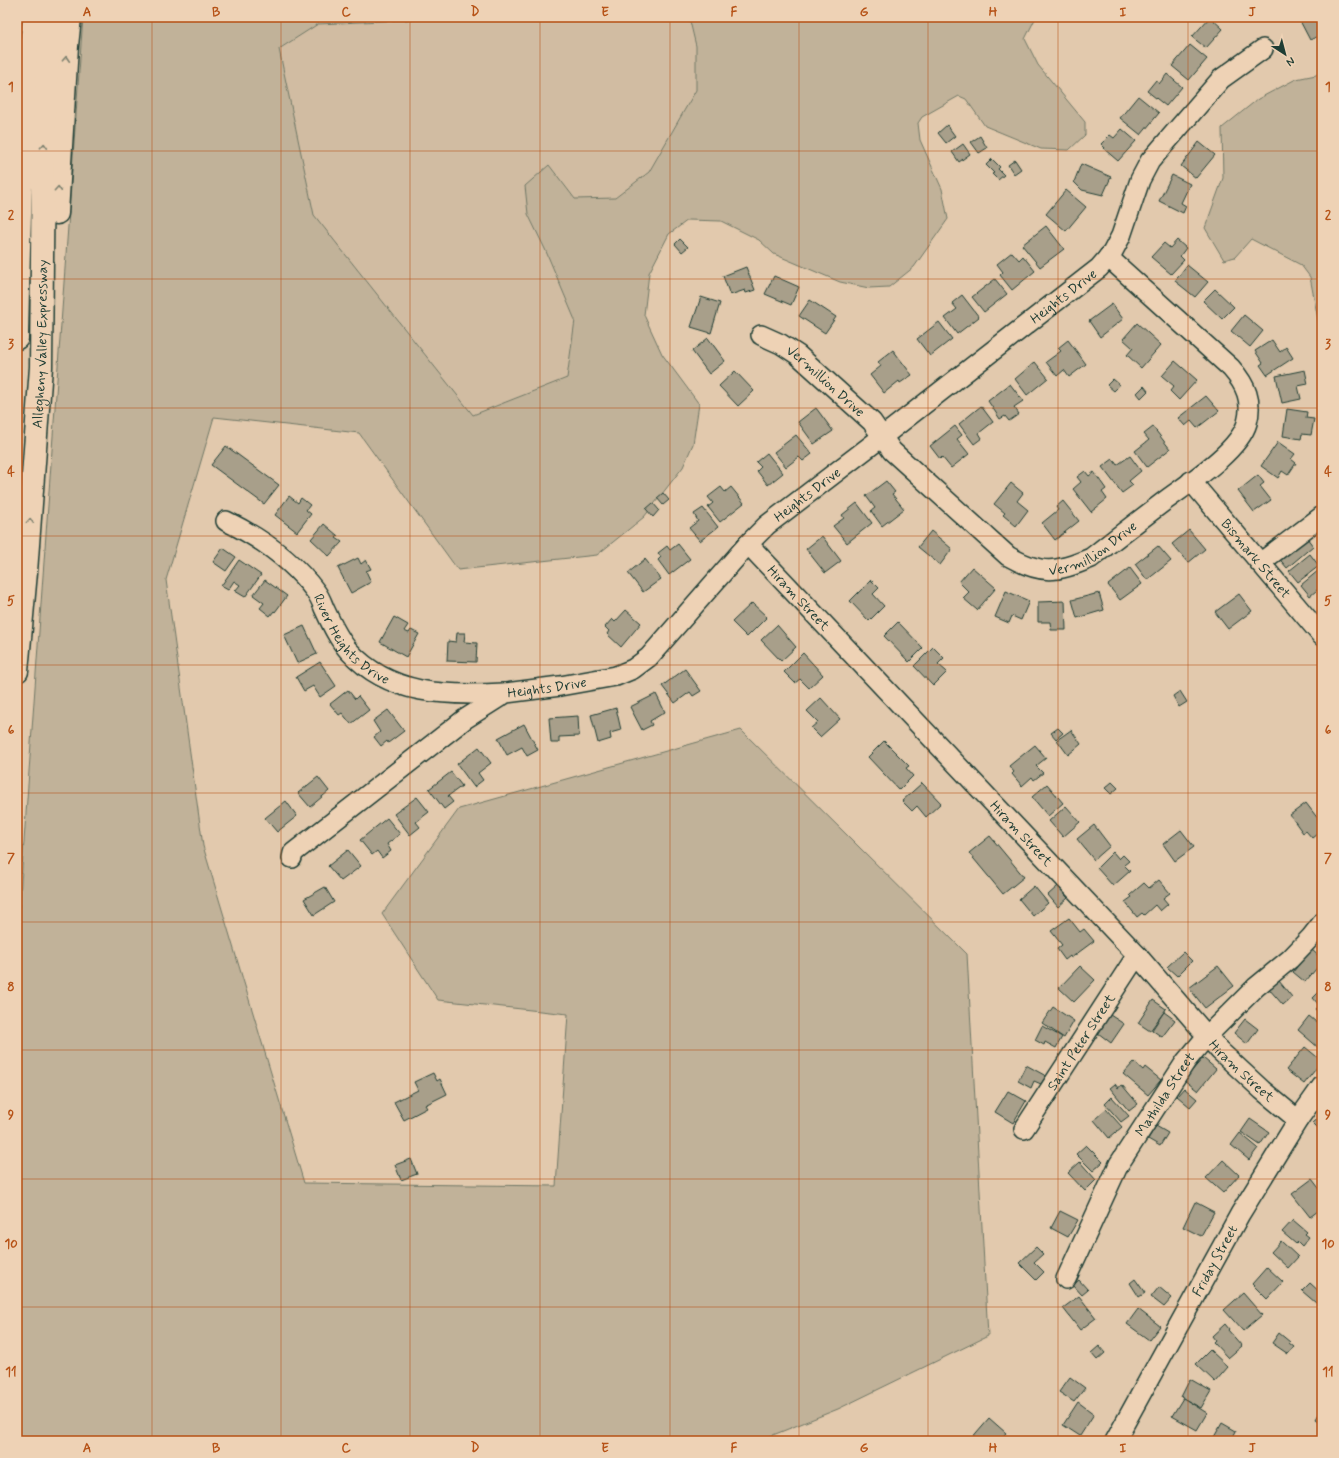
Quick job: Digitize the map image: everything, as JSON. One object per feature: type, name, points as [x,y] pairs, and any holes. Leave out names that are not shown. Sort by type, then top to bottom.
[{"type":"highway","name":"Allegheny Valley Expressway","points":[[17,671],[26,572],[40,367],[43,151],[47,72],[52,17]]},
{"type":"highway","points":[[40,367],[54,278],[67,46],[70,17]]},
{"type":"highway","name":"Allegheny Valley Expressway","points":[[17,338],[19,220],[25,113],[33,23]]},
{"type":"street","name":"Heights Drive","points":[[292,858],[293,853],[465,719],[506,693],[610,678],[633,669],[649,657],[748,544],[767,525],[1099,268],[1121,236],[1140,180],[1150,161],[1221,79],[1263,48]]},
{"type":"street","name":"Vermillion Drive","points":[[761,335],[781,344],[798,355],[872,422],[892,451],[1008,556],[1025,566],[1038,570],[1053,570],[1074,565],[1091,558],[1218,460],[1239,439],[1246,424],[1249,410],[1248,396],[1241,380],[1231,368],[1108,257]]},
{"type":"street","name":"Bismark Street","points":[[1191,481],[1322,636]]},
{"type":"street","points":[[1260,563],[1322,516]]},
{"type":"street","name":"River Heights Drive","points":[[226,521],[250,533],[278,552],[304,577],[318,593],[334,630],[348,650],[370,670],[392,683],[414,690],[440,694],[469,695],[506,693]]},
{"type":"street","name":"Hiram Street","points":[[748,544],[1137,955],[1220,1052],[1298,1120]]},
{"type":"street","name":"Mathilda Street","points":[[1066,1279],[1118,1164],[1186,1061],[1207,1036],[1256,987],[1290,959],[1311,938],[1322,923]]},
{"type":"street","name":"Saint Peter Street","points":[[1024,1128],[1137,955]]},
{"type":"street","name":"Friday Street","points":[[1115,1441],[1240,1214],[1298,1120],[1322,1086]]},
{"type":"shaded area","points":[[83,17],[423,17],[424,19],[318,24],[279,49],[314,215],[473,415],[567,378],[575,320],[545,249],[528,214],[525,186],[549,165],[575,199],[615,198],[649,172],[696,90],[696,46],[689,17],[765,19],[767,17],[1036,17],[1025,39],[1038,65],[1085,122],[1085,135],[1069,150],[1041,149],[985,126],[966,99],[959,96],[922,117],[918,123],[920,140],[942,189],[948,219],[914,267],[889,287],[869,288],[840,282],[774,254],[759,240],[721,221],[688,220],[669,234],[649,273],[644,315],[662,354],[699,404],[693,444],[683,467],[644,517],[597,555],[458,570],[359,433],[214,417],[166,580],[203,846],[304,1183],[556,1186],[568,1014],[438,1000],[382,914],[459,809],[741,730],[967,954],[988,1336],[838,1409],[758,1441],[17,1441],[17,939]]},
{"type":"shaded area","points":[[423,17],[689,17],[696,46],[696,90],[649,172],[615,198],[575,199],[549,165],[528,214],[545,249],[575,320],[567,378],[473,415],[314,215],[278,49],[318,24],[424,19]]},
{"type":"shaded area","points":[[1322,71],[1322,341],[1310,277],[1301,265],[1251,239],[1235,257],[1224,260],[1205,228],[1223,178],[1222,128],[1258,99],[1296,79],[1316,75]]},
{"type":"building","points":[[1210,17],[1223,29],[1206,48],[1192,37]]},
{"type":"building","points":[[1298,17],[1320,17],[1322,21],[1322,34],[1310,40]]},
{"type":"building","points":[[1190,45],[1207,59],[1189,80],[1172,66]]},
{"type":"building","points":[[1167,74],[1182,87],[1166,106],[1147,91],[1156,80],[1159,84]]},
{"type":"building","points":[[1138,96],[1159,113],[1141,135],[1120,118]]},
{"type":"building","points":[[947,125],[955,136],[946,143],[938,133]]},
{"type":"building","points":[[1122,129],[1136,141],[1118,161],[1104,149],[1105,148],[1101,144],[1110,135],[1114,138]]},
{"type":"building","points":[[980,136],[987,148],[979,153],[971,142]]},
{"type":"building","points":[[1199,142],[1215,155],[1196,178],[1181,166]]},
{"type":"building","points":[[963,144],[970,154],[959,162],[952,152]]},
{"type":"building","points":[[992,159],[1000,167],[998,169],[1004,175],[998,180],[992,174],[994,173],[986,165]]},
{"type":"building","points":[[1015,160],[1021,169],[1014,174],[1008,165]]},
{"type":"building","points":[[1081,164],[1111,177],[1103,195],[1082,190],[1074,182]]},
{"type":"building","points":[[1172,175],[1190,184],[1181,203],[1186,206],[1183,213],[1159,201]]},
{"type":"building","points":[[1066,190],[1086,207],[1066,231],[1046,214]]},
{"type":"building","points":[[1046,226],[1064,249],[1040,267],[1022,245]]},
{"type":"building","points":[[680,239],[688,247],[682,252],[675,244]]},
{"type":"building","points":[[1177,240],[1186,248],[1180,256],[1184,260],[1171,274],[1151,257],[1164,243],[1170,248]]},
{"type":"building","points":[[1012,252],[1019,260],[1023,256],[1035,271],[1012,290],[1000,275],[1003,272],[997,264]]},
{"type":"building","points":[[1187,265],[1208,282],[1195,297],[1175,281]]},
{"type":"building","points":[[746,267],[755,290],[746,293],[745,290],[730,295],[723,276]]},
{"type":"building","points":[[774,276],[799,287],[791,305],[765,294]]},
{"type":"building","points":[[995,279],[1007,294],[984,312],[972,297]]},
{"type":"building","points":[[1215,289],[1234,307],[1222,319],[1203,301]]},
{"type":"building","points":[[962,295],[979,317],[957,334],[945,318],[957,309],[952,303]]},
{"type":"building","points":[[701,297],[720,303],[711,333],[691,327]]},
{"type":"building","points":[[810,300],[836,317],[825,333],[799,316]]},
{"type":"building","points":[[1112,304],[1123,319],[1100,337],[1089,321]]},
{"type":"building","points":[[1244,315],[1263,331],[1250,347],[1231,331]]},
{"type":"building","points":[[939,322],[952,339],[930,356],[917,339]]},
{"type":"building","points":[[1137,323],[1161,345],[1141,368],[1127,355],[1133,348],[1123,339]]},
{"type":"building","points":[[708,338],[725,361],[709,374],[692,351]]},
{"type":"building","points":[[1068,340],[1086,364],[1069,377],[1064,370],[1057,376],[1046,362],[1061,351],[1058,348]]},
{"type":"building","points":[[1272,340],[1280,352],[1286,347],[1293,358],[1267,375],[1260,365],[1263,363],[1255,351]]},
{"type":"building","points":[[893,350],[912,375],[900,383],[899,381],[884,393],[870,375],[881,366],[878,362]]},
{"type":"building","points":[[1175,361],[1197,380],[1179,400],[1170,391],[1174,386],[1162,376]]},
{"type":"building","points":[[1035,362],[1048,378],[1027,395],[1015,379]]},
{"type":"building","points":[[1305,370],[1308,384],[1298,386],[1301,399],[1282,403],[1276,376]]},
{"type":"building","points":[[735,371],[754,391],[738,406],[719,386]]},
{"type":"building","points":[[1113,379],[1120,385],[1114,391],[1107,385]]},
{"type":"building","points":[[1010,384],[1023,401],[1014,407],[1019,414],[1009,421],[1005,416],[1000,419],[988,401]]},
{"type":"building","points":[[1144,386],[1148,391],[1141,398],[1137,393]]},
{"type":"building","points":[[1206,396],[1219,411],[1197,428],[1191,421],[1185,426],[1178,418]]},
{"type":"building","points":[[981,406],[993,422],[979,433],[982,438],[974,444],[959,424]]},
{"type":"building","points":[[816,408],[833,431],[814,444],[798,422]]},
{"type":"building","points":[[1287,409],[1307,412],[1306,418],[1314,419],[1311,435],[1302,434],[1301,439],[1283,436]]},
{"type":"building","points":[[955,426],[962,435],[957,439],[969,454],[951,468],[942,457],[940,459],[930,446]]},
{"type":"building","points":[[1153,427],[1170,449],[1147,467],[1135,451],[1149,440],[1144,434]]},
{"type":"building","points":[[796,435],[812,454],[803,461],[799,457],[786,467],[774,452]]},
{"type":"building","points":[[1278,442],[1295,454],[1291,459],[1296,463],[1288,475],[1282,471],[1278,478],[1261,466]]},
{"type":"building","points":[[226,446],[279,485],[264,504],[211,465]]},
{"type":"building","points":[[767,453],[783,473],[768,485],[757,471],[761,467],[756,462]]},
{"type":"building","points":[[1130,456],[1141,471],[1129,481],[1133,485],[1122,493],[1102,467],[1113,459],[1117,465]]},
{"type":"building","points":[[1085,471],[1089,476],[1094,472],[1106,489],[1102,492],[1107,499],[1091,512],[1073,489],[1081,482],[1077,477]]},
{"type":"building","points":[[1258,475],[1264,483],[1260,486],[1271,500],[1254,512],[1238,491]]},
{"type":"building","points":[[886,481],[895,492],[892,494],[904,509],[882,526],[871,511],[875,508],[866,496]]},
{"type":"building","points":[[1011,483],[1023,493],[1017,501],[1028,510],[1016,526],[1003,515],[1005,513],[994,504]]},
{"type":"building","points":[[721,487],[725,492],[731,487],[744,503],[720,522],[708,507],[713,503],[708,497]]},
{"type":"building","points":[[663,493],[669,500],[663,505],[657,498]]},
{"type":"building","points":[[289,496],[298,503],[301,498],[310,505],[306,510],[311,514],[297,532],[275,515]]},
{"type":"building","points":[[1063,501],[1079,521],[1055,540],[1042,523],[1058,510],[1056,507]]},
{"type":"building","points":[[653,503],[659,510],[653,517],[646,509]]},
{"type":"building","points":[[857,503],[872,523],[847,543],[833,526],[844,518],[842,515]]},
{"type":"building","points":[[703,508],[718,527],[700,541],[689,528],[698,521],[694,514]]},
{"type":"building","points":[[324,524],[338,536],[336,538],[342,542],[329,556],[311,539]]},
{"type":"building","points":[[1189,530],[1205,549],[1188,563],[1172,544]]},
{"type":"building","points":[[931,531],[952,549],[940,565],[918,547]]},
{"type":"building","points":[[1304,534],[1313,546],[1287,568],[1277,556]]},
{"type":"building","points":[[822,536],[841,561],[825,573],[806,549]]},
{"type":"building","points":[[678,544],[690,559],[669,575],[658,560],[661,557],[658,553],[667,546],[670,550]]},
{"type":"building","points":[[1158,546],[1171,561],[1147,580],[1135,564]]},
{"type":"building","points":[[223,548],[236,557],[226,571],[213,562]]},
{"type":"building","points":[[1310,554],[1319,566],[1298,582],[1289,571]]},
{"type":"building","points":[[358,558],[361,564],[366,560],[371,569],[366,571],[371,582],[351,593],[338,568]]},
{"type":"building","points":[[645,559],[661,579],[643,592],[628,573]]},
{"type":"building","points":[[239,560],[261,575],[245,597],[235,591],[240,585],[234,581],[228,590],[221,586]]},
{"type":"building","points":[[972,567],[996,588],[977,610],[963,598],[969,592],[959,582]]},
{"type":"building","points":[[1130,568],[1142,584],[1120,600],[1108,585]]},
{"type":"building","points":[[1319,570],[1322,573],[1322,586],[1310,596],[1301,585]]},
{"type":"building","points":[[265,580],[287,596],[275,612],[274,611],[270,616],[260,608],[264,603],[253,595]]},
{"type":"building","points":[[871,580],[879,588],[873,594],[884,606],[869,621],[850,601]]},
{"type":"building","points":[[1006,591],[1029,601],[1021,620],[1012,616],[1009,623],[995,617]]},
{"type":"building","points":[[1099,593],[1104,610],[1077,618],[1072,600]]},
{"type":"building","points":[[1239,594],[1252,611],[1228,629],[1215,612]]},
{"type":"building","points":[[1065,601],[1066,630],[1051,630],[1050,622],[1038,622],[1038,602]]},
{"type":"building","points":[[752,603],[767,617],[747,637],[732,622]]},
{"type":"building","points":[[626,610],[641,623],[621,647],[607,634],[609,631],[605,627],[612,619],[615,622]]},
{"type":"building","points":[[394,617],[408,625],[404,631],[409,633],[411,630],[419,634],[406,657],[380,642]]},
{"type":"building","points":[[898,622],[923,648],[909,662],[884,636]]},
{"type":"building","points":[[777,625],[796,647],[781,661],[761,640]]},
{"type":"building","points":[[304,626],[317,654],[297,663],[284,635]]},
{"type":"building","points":[[457,633],[465,633],[464,642],[477,643],[476,662],[447,661],[448,641],[456,642]]},
{"type":"building","points":[[933,647],[944,658],[938,664],[947,672],[933,686],[914,666]]},
{"type":"building","points":[[803,653],[823,675],[809,688],[800,679],[795,683],[784,672]]},
{"type":"building","points":[[320,662],[336,686],[320,697],[313,686],[304,691],[296,677]]},
{"type":"building","points":[[685,669],[701,691],[693,696],[690,692],[675,703],[662,686]]},
{"type":"building","points":[[348,690],[355,699],[358,696],[369,710],[351,724],[342,713],[339,715],[330,704]]},
{"type":"building","points":[[1180,691],[1187,702],[1179,707],[1173,696]]},
{"type":"building","points":[[656,694],[665,712],[650,721],[652,725],[642,730],[630,707]]},
{"type":"building","points":[[821,698],[840,719],[820,737],[811,728],[818,722],[807,711]]},
{"type":"building","points":[[616,708],[621,730],[610,733],[611,739],[598,743],[591,715]]},
{"type":"building","points":[[388,710],[404,731],[388,743],[387,741],[381,746],[374,737],[380,732],[373,721]]},
{"type":"building","points":[[578,716],[579,736],[559,737],[559,743],[551,743],[549,718]]},
{"type":"building","points":[[524,724],[538,750],[527,756],[522,747],[507,755],[498,738]]},
{"type":"building","points":[[1058,728],[1063,733],[1056,739],[1051,733]]},
{"type":"building","points":[[1071,730],[1081,744],[1068,755],[1057,740]]},
{"type":"building","points":[[884,741],[909,766],[906,768],[913,776],[899,790],[868,757]]},
{"type":"building","points":[[1035,745],[1046,758],[1036,766],[1043,773],[1034,780],[1032,777],[1022,786],[1012,774],[1014,772],[1009,766]]},
{"type":"building","points":[[479,747],[491,763],[478,773],[483,780],[474,787],[457,764]]},
{"type":"building","points":[[451,772],[462,786],[448,796],[453,802],[444,809],[429,789]]},
{"type":"building","points":[[318,777],[329,791],[310,807],[298,793]]},
{"type":"building","points":[[1112,782],[1118,788],[1111,794],[1105,788]]},
{"type":"building","points":[[922,783],[941,803],[926,817],[917,806],[912,811],[902,801]]},
{"type":"building","points":[[1047,784],[1063,803],[1048,816],[1032,797]]},
{"type":"building","points":[[417,797],[429,812],[416,822],[420,827],[410,835],[394,814]]},
{"type":"building","points":[[286,801],[297,816],[277,832],[265,818]]},
{"type":"building","points":[[1306,803],[1322,824],[1322,830],[1312,838],[1306,831],[1303,833],[1290,815]]},
{"type":"building","points":[[1066,806],[1080,822],[1063,837],[1049,821]]},
{"type":"building","points":[[387,818],[400,834],[387,844],[391,851],[382,858],[377,851],[372,855],[360,840]]},
{"type":"building","points":[[1094,825],[1110,846],[1094,860],[1077,839]]},
{"type":"building","points":[[1181,830],[1194,847],[1175,861],[1163,844]]},
{"type":"building","points":[[990,836],[1024,877],[1003,894],[969,853]]},
{"type":"building","points":[[348,850],[361,866],[341,881],[328,866]]},
{"type":"building","points":[[1113,852],[1119,859],[1123,855],[1129,861],[1124,865],[1130,871],[1113,886],[1097,868]]},
{"type":"building","points":[[1159,880],[1170,893],[1163,898],[1168,904],[1160,911],[1155,905],[1144,915],[1142,913],[1137,917],[1125,902],[1132,897],[1130,895],[1144,883],[1149,888]]},
{"type":"building","points":[[1034,886],[1048,903],[1033,916],[1019,899]]},
{"type":"building","points":[[1058,886],[1068,898],[1058,907],[1048,895]]},
{"type":"building","points":[[325,887],[334,902],[314,915],[304,899]]},
{"type":"building","points":[[1069,918],[1080,932],[1084,929],[1094,941],[1071,958],[1070,956],[1065,960],[1057,949],[1062,945],[1051,931]]},
{"type":"building","points":[[1311,949],[1322,959],[1322,962],[1305,982],[1293,972]]},
{"type":"building","points":[[1183,952],[1192,961],[1177,976],[1167,967]]},
{"type":"building","points":[[1080,966],[1095,980],[1074,1002],[1059,988]]},
{"type":"building","points":[[1218,966],[1234,986],[1205,1008],[1189,988]]},
{"type":"building","points":[[1279,981],[1292,997],[1283,1005],[1269,989]]},
{"type":"building","points":[[1322,989],[1322,1016],[1315,1009],[1319,1005],[1313,998]]},
{"type":"building","points":[[1153,1000],[1166,1009],[1150,1031],[1138,1023]]},
{"type":"building","points":[[1053,1007],[1074,1021],[1064,1038],[1042,1023]]},
{"type":"building","points":[[1164,1012],[1175,1020],[1162,1037],[1152,1030]]},
{"type":"building","points":[[1110,1015],[1124,1024],[1111,1043],[1098,1033]]},
{"type":"building","points":[[1309,1016],[1322,1027],[1322,1047],[1320,1049],[1298,1030]]},
{"type":"building","points":[[1245,1019],[1258,1029],[1247,1044],[1234,1033]]},
{"type":"building","points":[[1042,1026],[1062,1037],[1056,1048],[1045,1042],[1044,1045],[1035,1040]]},
{"type":"building","points":[[1305,1047],[1322,1061],[1304,1084],[1286,1070]]},
{"type":"building","points":[[1203,1058],[1216,1069],[1198,1091],[1184,1080]]},
{"type":"building","points":[[1134,1062],[1143,1070],[1145,1067],[1161,1080],[1148,1095],[1123,1074]]},
{"type":"building","points":[[1026,1065],[1046,1076],[1041,1084],[1034,1081],[1031,1088],[1018,1081]]},
{"type":"building","points":[[433,1073],[437,1081],[440,1079],[447,1094],[425,1105],[427,1108],[404,1120],[394,1102],[418,1090],[414,1082]]},
{"type":"building","points":[[1115,1084],[1118,1088],[1122,1085],[1138,1104],[1129,1111],[1110,1088]]},
{"type":"building","points":[[1184,1088],[1197,1099],[1190,1107],[1177,1096]]},
{"type":"building","points":[[1008,1091],[1026,1101],[1013,1123],[995,1112]]},
{"type":"building","points":[[1112,1097],[1129,1116],[1121,1122],[1105,1104]]},
{"type":"building","points":[[1106,1109],[1122,1127],[1109,1138],[1094,1120]]},
{"type":"building","points":[[1322,1115],[1322,1132],[1313,1123]]},
{"type":"building","points":[[1250,1119],[1269,1132],[1260,1145],[1241,1132]]},
{"type":"building","points":[[1156,1126],[1168,1133],[1160,1146],[1148,1139]]},
{"type":"building","points":[[1240,1133],[1258,1148],[1249,1160],[1231,1145]]},
{"type":"building","points":[[1086,1145],[1103,1162],[1093,1171],[1076,1154]]},
{"type":"building","points":[[411,1159],[417,1174],[401,1180],[395,1165]]},
{"type":"building","points":[[1223,1160],[1239,1175],[1223,1193],[1206,1178]]},
{"type":"building","points":[[1080,1162],[1096,1180],[1085,1191],[1068,1173]]},
{"type":"building","points":[[1312,1179],[1322,1192],[1322,1208],[1310,1217],[1292,1194]]},
{"type":"building","points":[[1195,1202],[1214,1212],[1201,1236],[1183,1227]]},
{"type":"building","points":[[1060,1211],[1078,1220],[1068,1237],[1051,1228]]},
{"type":"building","points":[[1293,1220],[1307,1232],[1305,1234],[1309,1237],[1302,1246],[1298,1242],[1296,1244],[1282,1232]]},
{"type":"building","points":[[1281,1241],[1298,1257],[1288,1268],[1271,1252]]},
{"type":"building","points":[[1036,1247],[1043,1254],[1034,1262],[1044,1272],[1036,1280],[1019,1263]]},
{"type":"building","points":[[1267,1267],[1283,1282],[1267,1299],[1252,1284]]},
{"type":"building","points":[[1135,1279],[1145,1293],[1139,1297],[1130,1283]]},
{"type":"building","points":[[1079,1280],[1088,1290],[1082,1295],[1073,1285]]},
{"type":"building","points":[[1310,1283],[1322,1294],[1322,1297],[1316,1303],[1302,1291]]},
{"type":"building","points":[[1159,1287],[1172,1298],[1164,1307],[1151,1297]]},
{"type":"building","points":[[1243,1293],[1262,1315],[1243,1331],[1224,1310]]},
{"type":"building","points":[[1079,1296],[1096,1318],[1080,1330],[1063,1308]]},
{"type":"building","points":[[1138,1309],[1160,1326],[1149,1340],[1127,1324]]},
{"type":"building","points":[[1225,1324],[1229,1329],[1228,1330],[1242,1346],[1228,1358],[1213,1342],[1215,1340],[1212,1336]]},
{"type":"building","points":[[1279,1333],[1294,1347],[1288,1354],[1272,1343]]},
{"type":"building","points":[[1099,1346],[1105,1353],[1097,1360],[1091,1353]]},
{"type":"building","points":[[1210,1350],[1228,1367],[1215,1382],[1196,1364]]},
{"type":"building","points":[[1070,1377],[1085,1388],[1074,1402],[1059,1392]]},
{"type":"building","points":[[1190,1379],[1211,1391],[1201,1408],[1181,1397]]},
{"type":"building","points":[[1183,1398],[1207,1413],[1197,1430],[1172,1416]]},
{"type":"building","points":[[1078,1402],[1094,1414],[1080,1436],[1063,1425]]},
{"type":"building","points":[[1322,1409],[1322,1423],[1316,1419]]},
{"type":"building","points":[[989,1418],[1006,1433],[999,1441],[970,1440]]},
{"type":"building","points":[[1222,1423],[1236,1431],[1231,1441],[1222,1441],[1214,1437]]}]
